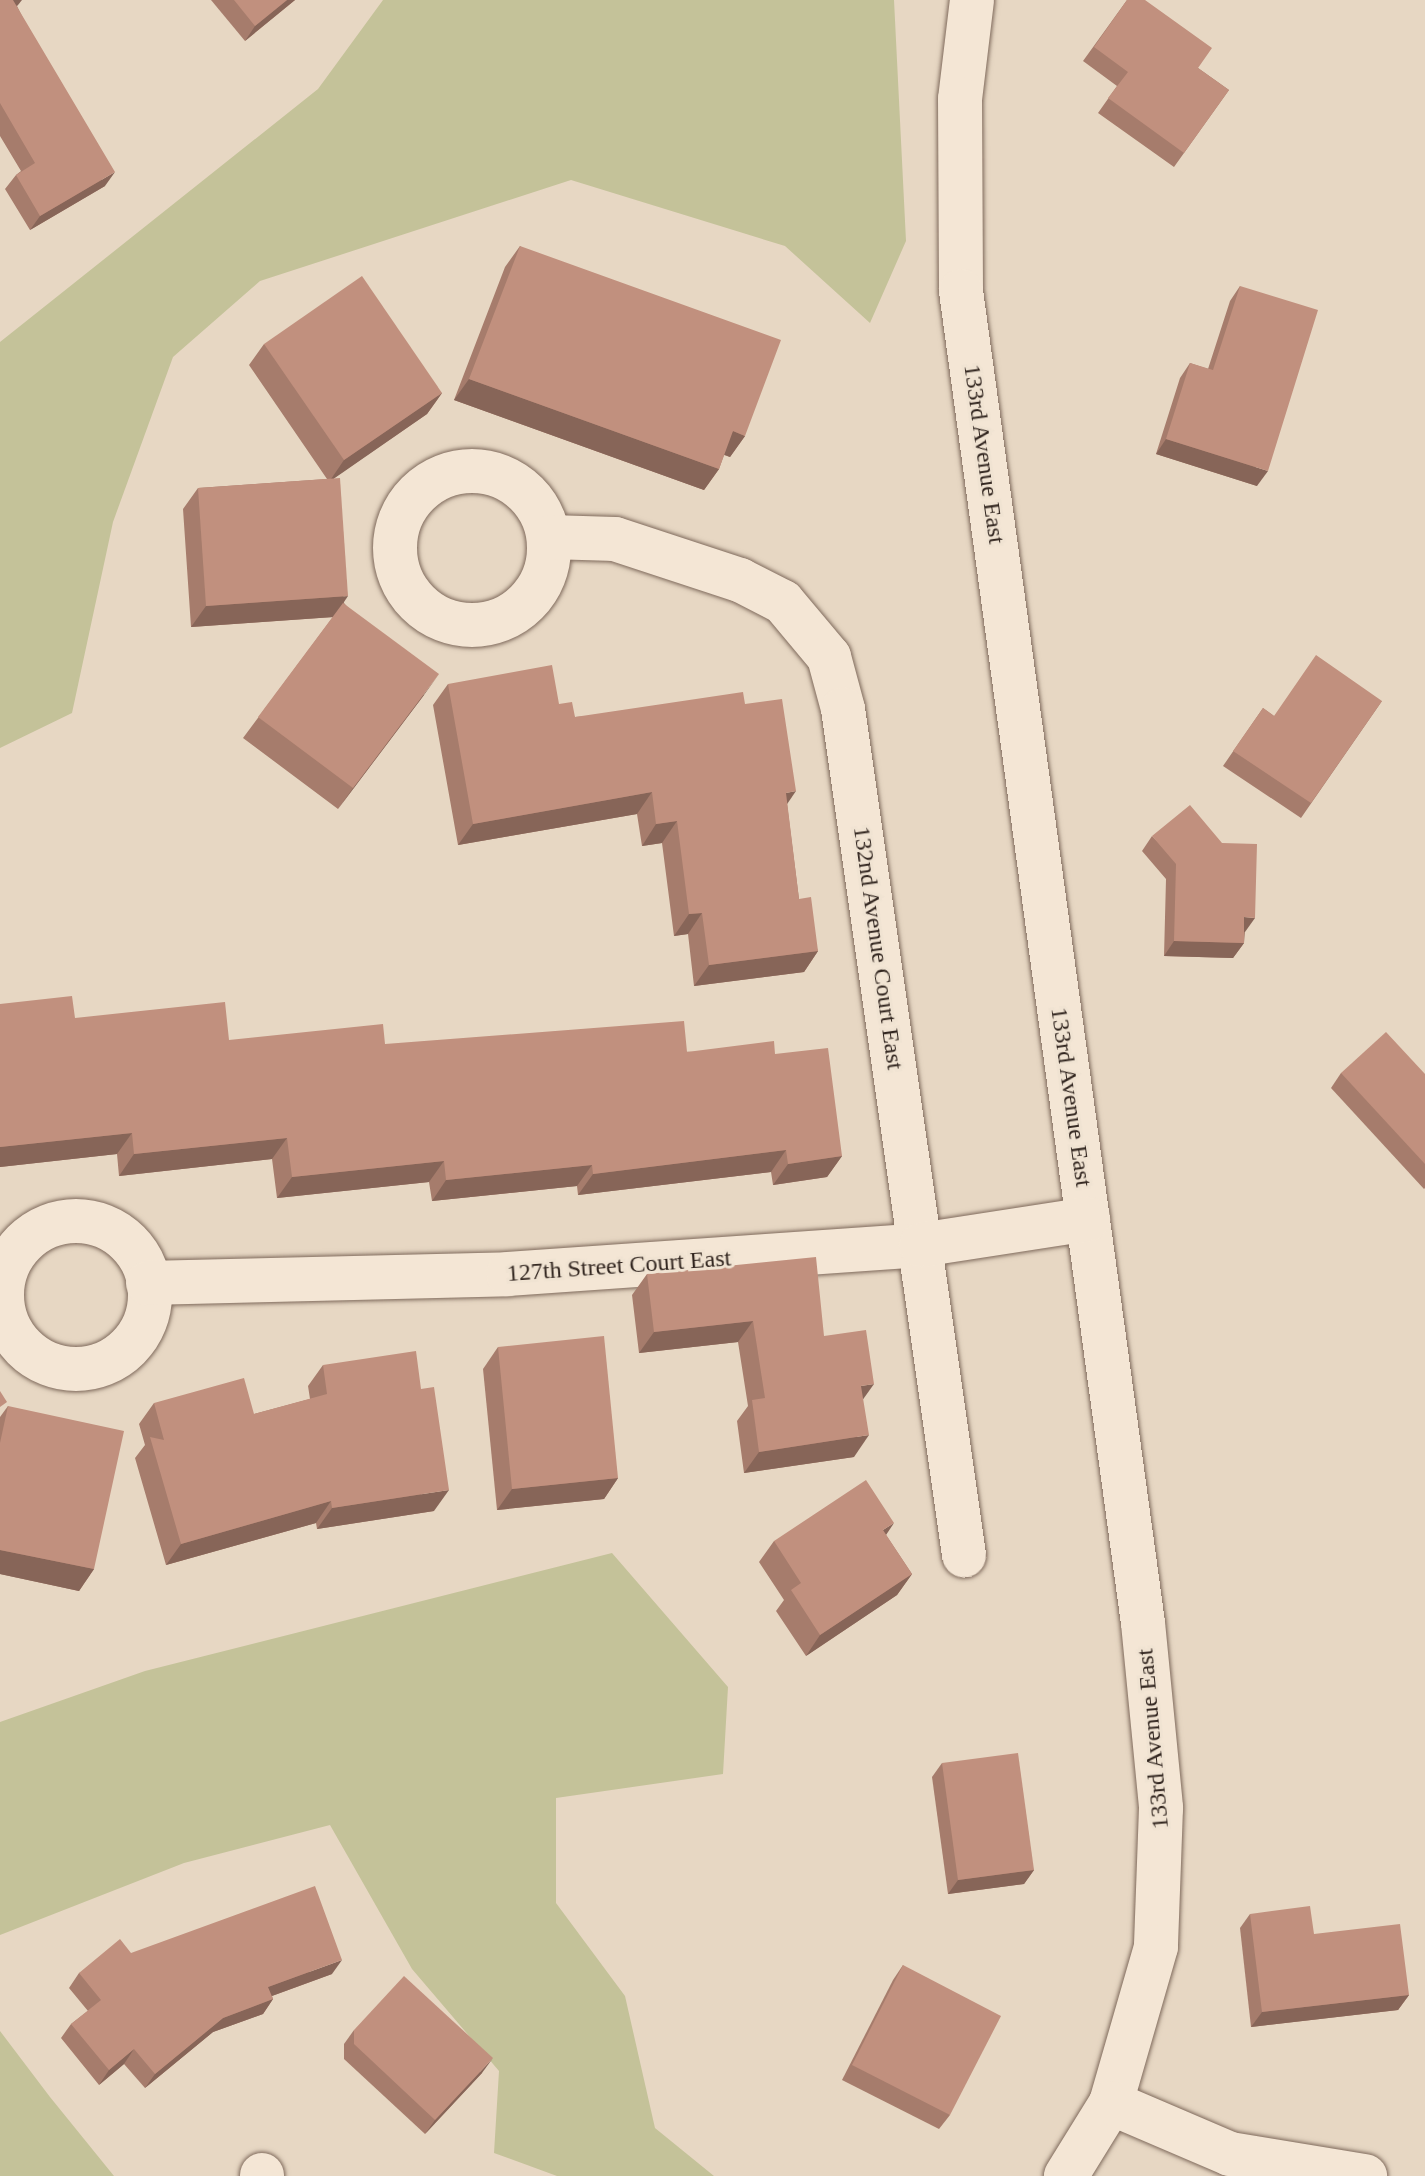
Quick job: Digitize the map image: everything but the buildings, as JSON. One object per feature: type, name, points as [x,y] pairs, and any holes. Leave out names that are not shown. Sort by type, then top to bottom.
[{"type":"street","name":"133rd Avenue East","points":[[972,0],[960,99],[961,291],[1088,1219],[1161,1808],[1156,1947],[1111,2103],[1066,2176]]},
{"type":"street","name":"132nd Avenue Court East","points":[[550,537],[615,539],[740,580],[783,602],[829,657],[843,709],[964,1555]]},
{"type":"street","name":"127th Street Court East","points":[[148,1283],[508,1274],[921,1245],[1088,1219]]},
{"type":"street","points":[[1111,2103],[1230,2154],[1365,2176]]},
{"type":"shaded area","points":[[383,0],[894,0],[906,241],[870,323],[785,246],[571,180],[260,281],[173,357],[113,522],[72,713],[0,748],[0,342],[318,89]]},
{"type":"shaded area","points":[[612,1553],[728,1687],[723,1774],[556,1798],[556,1903],[625,1996],[655,2128],[714,2176],[557,2176],[494,2153],[499,2071],[412,1969],[330,1825],[184,1863],[0,1935],[0,1722],[145,1671]]},
{"type":"shaded area","points":[[0,2031],[50,2097],[114,2176],[0,2176]]}]
